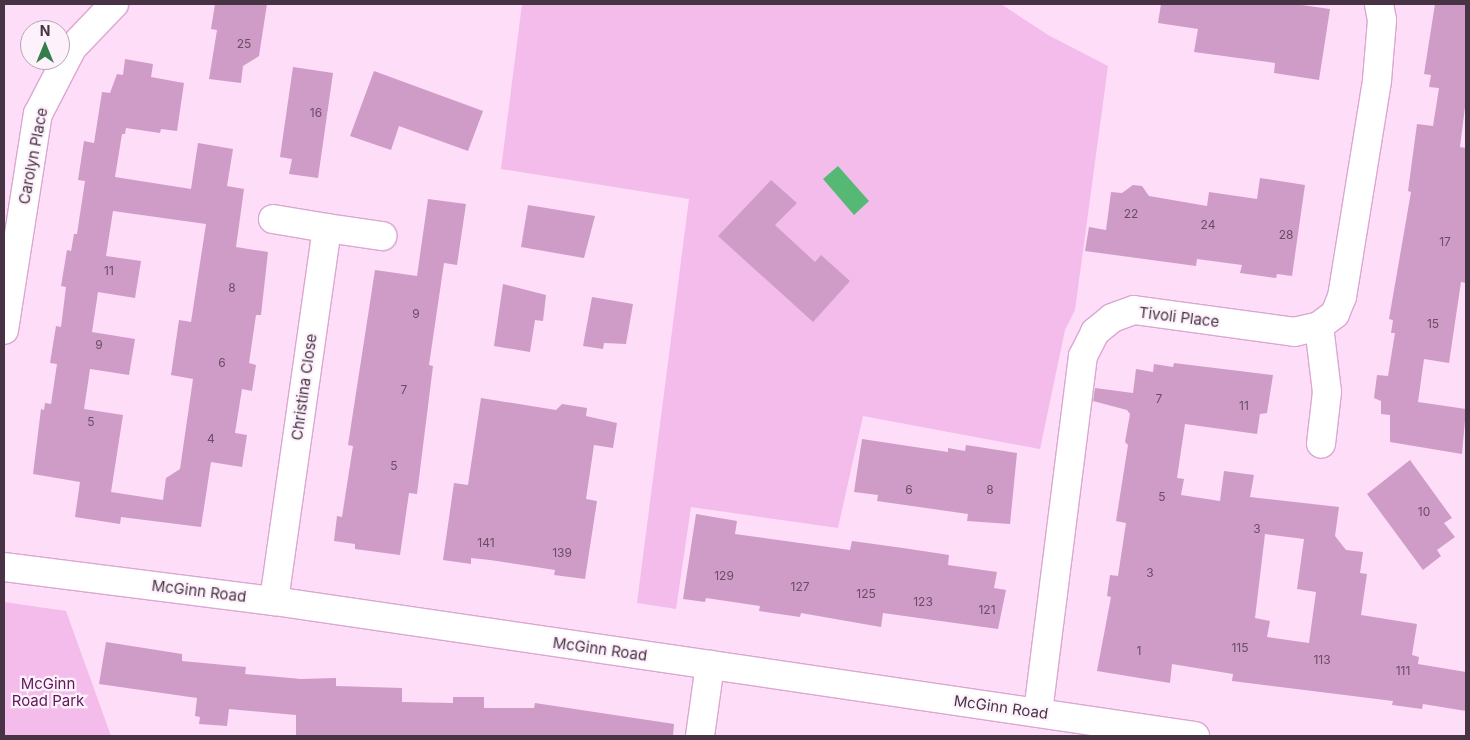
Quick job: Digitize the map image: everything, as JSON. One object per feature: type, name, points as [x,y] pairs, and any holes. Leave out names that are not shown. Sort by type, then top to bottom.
[{"type":"street","name":"Carolyn Place","points":[[4,330],[38,114],[72,48],[114,4]]},
{"type":"street","name":"Tivoli Place","points":[[1038,712],[1083,356],[1095,332],[1112,318],[1134,310],[1294,332],[1319,326],[1335,314],[1342,296],[1378,80],[1382,20],[1379,4]]},
{"type":"street","points":[[273,219],[382,236]]},
{"type":"street","name":"Christina Close","points":[[274,601],[327,228]]},
{"type":"street","points":[[1319,326],[1327,392],[1321,444]]},
{"type":"street","name":"McGinn Road","points":[[4,567],[274,601],[1195,736]]},
{"type":"street","points":[[700,736],[710,665]]},
{"type":"green space","points":[[522,4],[1001,4],[1048,35],[1108,66],[1075,310],[1065,330],[1040,449],[863,416],[838,528],[691,507],[676,609],[637,603],[689,199],[501,169]]},
{"type":"green space","name":"McGinn Road Park","points":[[4,602],[66,611],[111,736],[4,736]]},
{"type":"shaded area","points":[[838,166],[869,201],[854,215],[823,179]]},
{"type":"building","points":[[215,4],[267,4],[259,56],[243,66],[241,83],[209,79],[217,30],[211,29]]},
{"type":"building","points":[[1161,4],[1295,4],[1330,9],[1319,80],[1274,73],[1275,63],[1194,52],[1198,29],[1158,23]]},
{"type":"building","points":[[1435,4],[1466,4],[1466,99],[1460,147],[1466,148],[1466,283],[1461,282],[1449,363],[1424,359],[1418,402],[1466,409],[1462,454],[1390,442],[1390,415],[1381,414],[1381,401],[1374,398],[1377,375],[1388,376],[1395,333],[1391,333],[1393,320],[1389,319],[1411,192],[1408,191],[1417,124],[1433,126],[1439,88],[1429,87],[1431,75],[1424,74]]},
{"type":"building","points":[[125,59],[153,64],[151,77],[184,83],[177,131],[161,129],[160,133],[126,128],[125,134],[122,134],[115,177],[191,189],[198,143],[233,149],[227,186],[244,189],[236,247],[268,252],[261,315],[256,315],[249,363],[256,365],[252,391],[242,389],[235,433],[247,435],[242,467],[211,462],[201,527],[121,517],[120,524],[75,517],[80,482],[33,474],[41,409],[44,410],[45,403],[51,404],[57,364],[50,363],[56,326],[61,327],[66,287],[61,286],[67,250],[71,251],[74,234],[77,234],[85,181],[78,180],[84,141],[94,143],[102,92],[110,93],[117,74],[123,75]],"holes":[[[113,211],[206,224],[191,322],[179,320],[171,375],[193,379],[180,469],[166,478],[163,500],[111,492],[123,415],[84,409],[90,369],[129,375],[135,339],[92,332],[98,292],[135,298],[141,261],[106,256]]]},
{"type":"building","points":[[293,67],[333,73],[318,178],[289,174],[292,159],[280,157]]},
{"type":"building","points":[[374,71],[483,111],[468,151],[399,126],[391,150],[350,136]]},
{"type":"building","points":[[1260,178],[1305,185],[1292,276],[1277,274],[1276,278],[1240,273],[1242,265],[1197,259],[1196,266],[1085,251],[1089,227],[1106,230],[1111,192],[1122,193],[1133,185],[1142,186],[1149,196],[1207,206],[1209,192],[1257,199]]},
{"type":"building","points":[[771,180],[797,203],[775,225],[815,262],[821,255],[850,281],[813,322],[718,236]]},
{"type":"building","points":[[428,199],[466,204],[457,265],[444,263],[429,365],[433,366],[417,494],[409,493],[400,555],[355,549],[355,544],[334,541],[337,516],[342,517],[353,446],[348,445],[375,270],[417,276]]},
{"type":"building","points":[[528,205],[595,216],[584,258],[521,247]]},
{"type":"building","points":[[503,284],[546,295],[543,321],[535,320],[530,352],[494,346]]},
{"type":"building","points":[[592,297],[633,304],[626,344],[604,343],[603,349],[583,346]]},
{"type":"building","points":[[1174,363],[1273,375],[1267,413],[1260,414],[1257,434],[1185,424],[1177,478],[1184,479],[1181,495],[1220,501],[1224,471],[1254,475],[1250,497],[1339,507],[1335,536],[1346,550],[1363,552],[1360,573],[1367,574],[1361,615],[1417,624],[1412,655],[1419,657],[1418,664],[1466,672],[1466,711],[1423,704],[1422,709],[1392,705],[1393,701],[1232,681],[1233,674],[1172,664],[1170,683],[1097,671],[1111,597],[1107,596],[1110,575],[1118,576],[1126,523],[1116,521],[1128,445],[1125,442],[1130,414],[1127,410],[1093,401],[1095,388],[1133,393],[1136,369],[1153,372],[1154,364],[1173,367]],"holes":[[[1265,534],[1304,539],[1297,589],[1316,592],[1309,643],[1267,637],[1270,621],[1255,618]]]},
{"type":"building","points":[[481,398],[556,410],[562,404],[587,408],[586,416],[617,423],[613,448],[594,445],[586,499],[597,501],[585,579],[554,575],[555,570],[490,560],[471,558],[471,564],[443,560],[454,483],[468,485]]},
{"type":"building","points":[[862,439],[948,452],[948,448],[965,451],[966,445],[1017,453],[1010,524],[967,521],[968,514],[877,501],[878,495],[854,492]]},
{"type":"building","points":[[1410,460],[1452,518],[1444,523],[1455,537],[1437,550],[1441,556],[1423,570],[1367,494]]},
{"type":"building","points":[[696,514],[737,521],[735,534],[850,550],[852,541],[903,548],[949,555],[948,565],[997,572],[994,588],[1006,590],[998,629],[883,613],[881,627],[801,613],[800,617],[759,611],[760,606],[706,598],[705,602],[683,599]]},
{"type":"building","points":[[106,642],[182,654],[182,661],[246,667],[245,674],[301,679],[336,678],[336,686],[402,688],[402,702],[453,703],[453,697],[484,697],[484,708],[534,708],[535,703],[674,724],[673,736],[296,735],[296,715],[229,709],[227,726],[199,724],[200,717],[195,716],[197,698],[99,684]]}]
